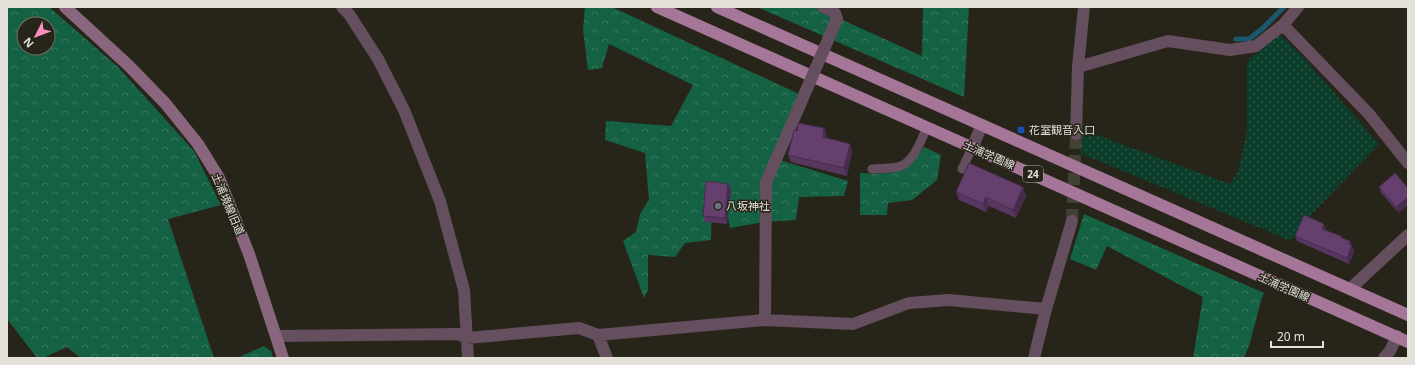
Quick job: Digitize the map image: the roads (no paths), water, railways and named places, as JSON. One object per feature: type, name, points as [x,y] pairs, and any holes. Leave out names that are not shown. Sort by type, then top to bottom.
[{"type":"main road","name":"土浦学園線","points":[[657,7],[1408,342]]},
{"type":"main road","name":"24","points":[[717,7],[1408,314]]},
{"type":"street","name":"土浦境線旧道","points":[[65,7],[128,65],[165,103],[198,144],[222,185],[249,254],[283,358]]},
{"type":"street","points":[[342,7],[349,14],[378,59],[404,110],[440,202],[464,290],[468,358]]},
{"type":"street","points":[[764,320],[766,182],[837,19],[835,13],[824,7]]},
{"type":"street","points":[[1076,134],[1078,67],[1084,7]]},
{"type":"street","points":[[1078,67],[1168,41],[1230,50],[1256,46],[1283,25],[1298,7]]},
{"type":"street","points":[[1283,25],[1369,114],[1408,163]]},
{"type":"street","points":[[972,148],[982,125]]},
{"type":"street","points":[[1034,358],[1046,309],[1072,221]]},
{"type":"street","points":[[1350,289],[1408,234]]},
{"type":"street","points":[[276,336],[458,334],[467,338],[579,328],[598,335],[764,320],[854,324],[909,303],[949,300],[1046,309]]},
{"type":"street","points":[[598,335],[607,358]]},
{"type":"street","points":[[1384,358],[1390,351],[1397,336]]},
{"type":"lane","points":[[872,169],[900,166],[908,162],[914,155],[927,127]]},
{"type":"lane","points":[[962,169],[972,148]]},
{"type":"waterway","points":[[1236,39],[1249,39],[1262,29],[1284,7]]},
{"type":"tunnel","points":[[1072,221],[1076,134]]},
{"type":"place","name":"花室観音入口","points":[[1021,130]]},
{"type":"place","name":"八坂神社","points":[[718,206]]}]
